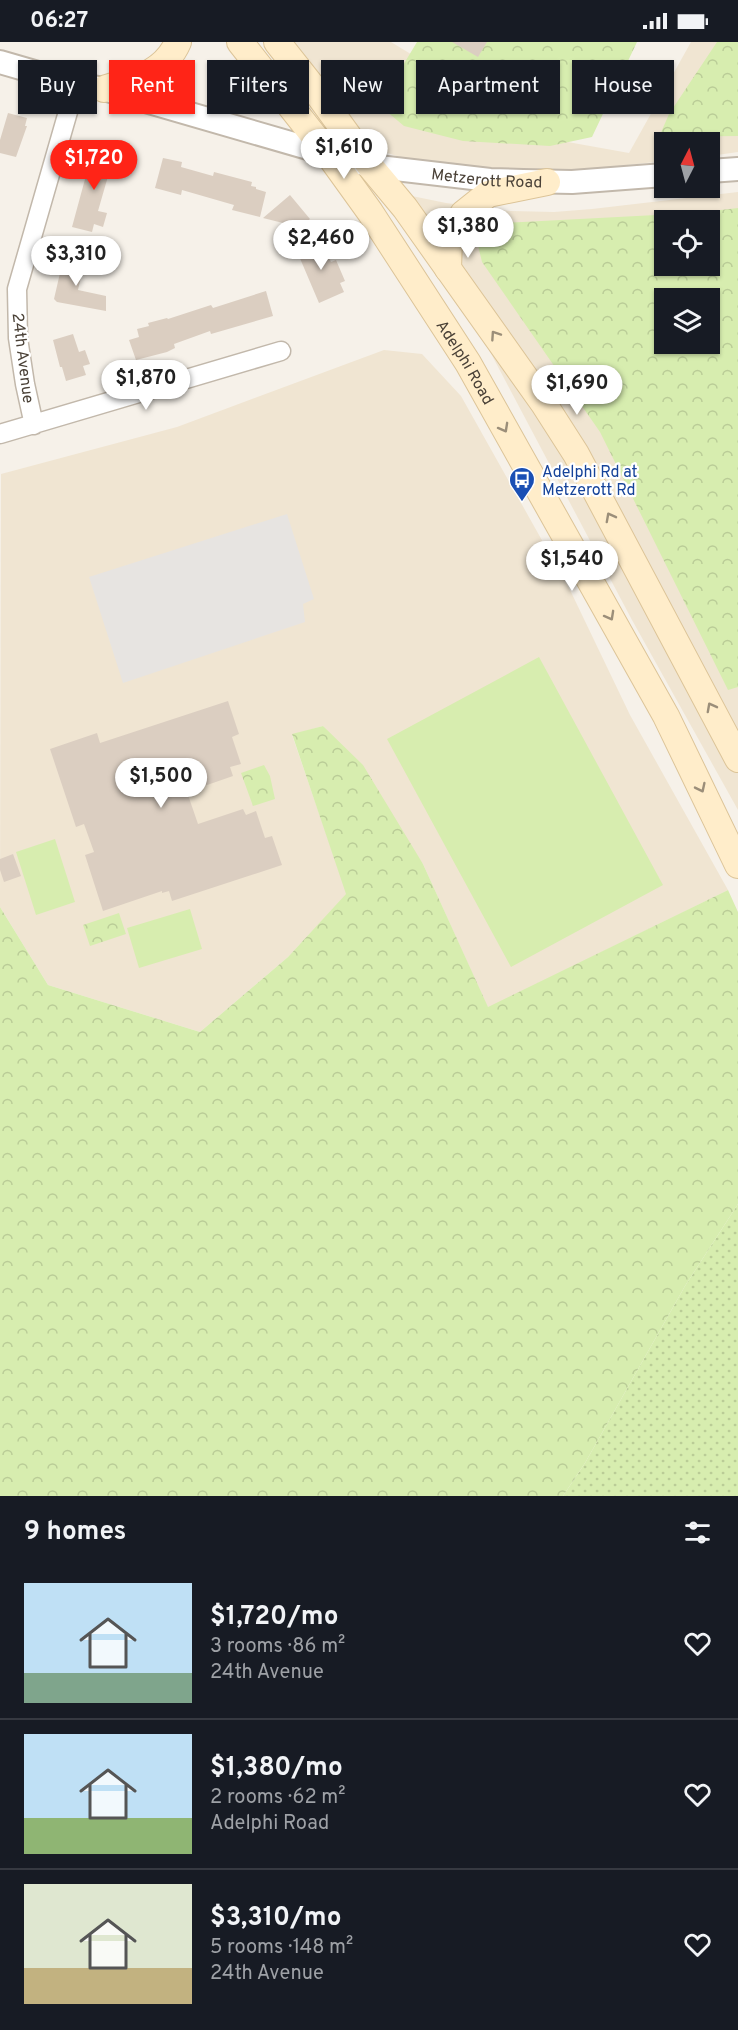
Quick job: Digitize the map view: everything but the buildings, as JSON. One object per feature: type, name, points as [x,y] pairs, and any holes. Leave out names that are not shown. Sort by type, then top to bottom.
[{"type":"main road","points":[[104,89],[134,80],[156,70],[166,62],[178,42]]},
{"type":"main road","name":"Adelphi Road","points":[[240,42],[329,155],[370,212],[468,363],[666,716],[738,865]]},
{"type":"main road","points":[[277,42],[370,166],[405,208],[544,404],[576,454],[738,759]]},
{"type":"main road","points":[[448,269],[449,239],[463,214],[488,194],[547,182]]},
{"type":"street","name":"Metzerott Road","points":[[0,62],[18,67]]},
{"type":"street","name":"Metzerott Road","points":[[97,88],[370,166],[490,180],[547,182],[654,176]]},
{"type":"street","name":"24th Avenue","points":[[34,425],[9,286],[66,114]]},
{"type":"street","points":[[720,170],[738,169]]},
{"type":"street","points":[[0,434],[281,351]]},
{"type":"shaded area","points":[[290,42],[391,42],[421,60],[416,60],[416,114],[510,114],[551,139],[629,153],[651,114],[674,114],[674,72],[691,42],[738,42],[738,152],[720,155],[720,132],[654,132],[654,162],[545,174],[429,164],[372,148],[346,114],[404,114],[404,60],[321,60],[321,82],[309,67],[309,60],[304,60]]},
{"type":"shaded area","points":[[738,192],[738,810],[632,620],[407,195],[446,203],[511,211],[554,212],[686,198],[720,198],[720,194]]},
{"type":"shaded area","points":[[384,350],[422,354],[461,396],[571,592],[630,715],[728,890],[488,1008],[423,864],[323,726],[292,735],[347,894],[288,957],[200,1032],[48,985],[0,907],[1,474],[177,427]]},
{"type":"shaded area","points":[[287,514],[314,599],[303,604],[305,622],[123,683],[89,577]]},
{"type":"green space","points":[[417,42],[637,42],[628,60],[572,60],[572,114],[603,114],[592,137],[550,146],[463,141],[404,126],[390,114],[404,114],[404,64]]},
{"type":"green space","points":[[717,42],[738,42],[738,136],[720,136],[720,132],[661,132],[669,114],[674,114],[674,106]]},
{"type":"green space","points":[[738,208],[738,687],[728,690],[600,432],[482,262],[477,241],[484,224],[654,215],[654,276],[720,276],[720,210]]},
{"type":"green space","points":[[539,657],[663,885],[511,967],[387,739]]},
{"type":"green space","points":[[323,726],[363,765],[423,864],[488,1007],[728,890],[738,912],[738,1204],[685,1286],[585,1463],[563,1496],[0,1496],[0,907],[48,985],[200,1032],[288,957],[346,894],[292,734]]},
{"type":"green space","points":[[264,765],[270,776],[275,799],[253,806],[241,773]]},
{"type":"green space","points":[[55,839],[75,902],[36,915],[16,852]]},
{"type":"green space","points":[[190,909],[202,949],[139,968],[127,928]]},
{"type":"green space","points":[[119,913],[126,934],[90,946],[83,925]]},
{"type":"green space","points":[[738,1204],[738,1496],[563,1496],[585,1463],[685,1286]]},
{"type":"place","name":"Adelphi Rd at Metzerott Rd","points":[[522,503]]}]
